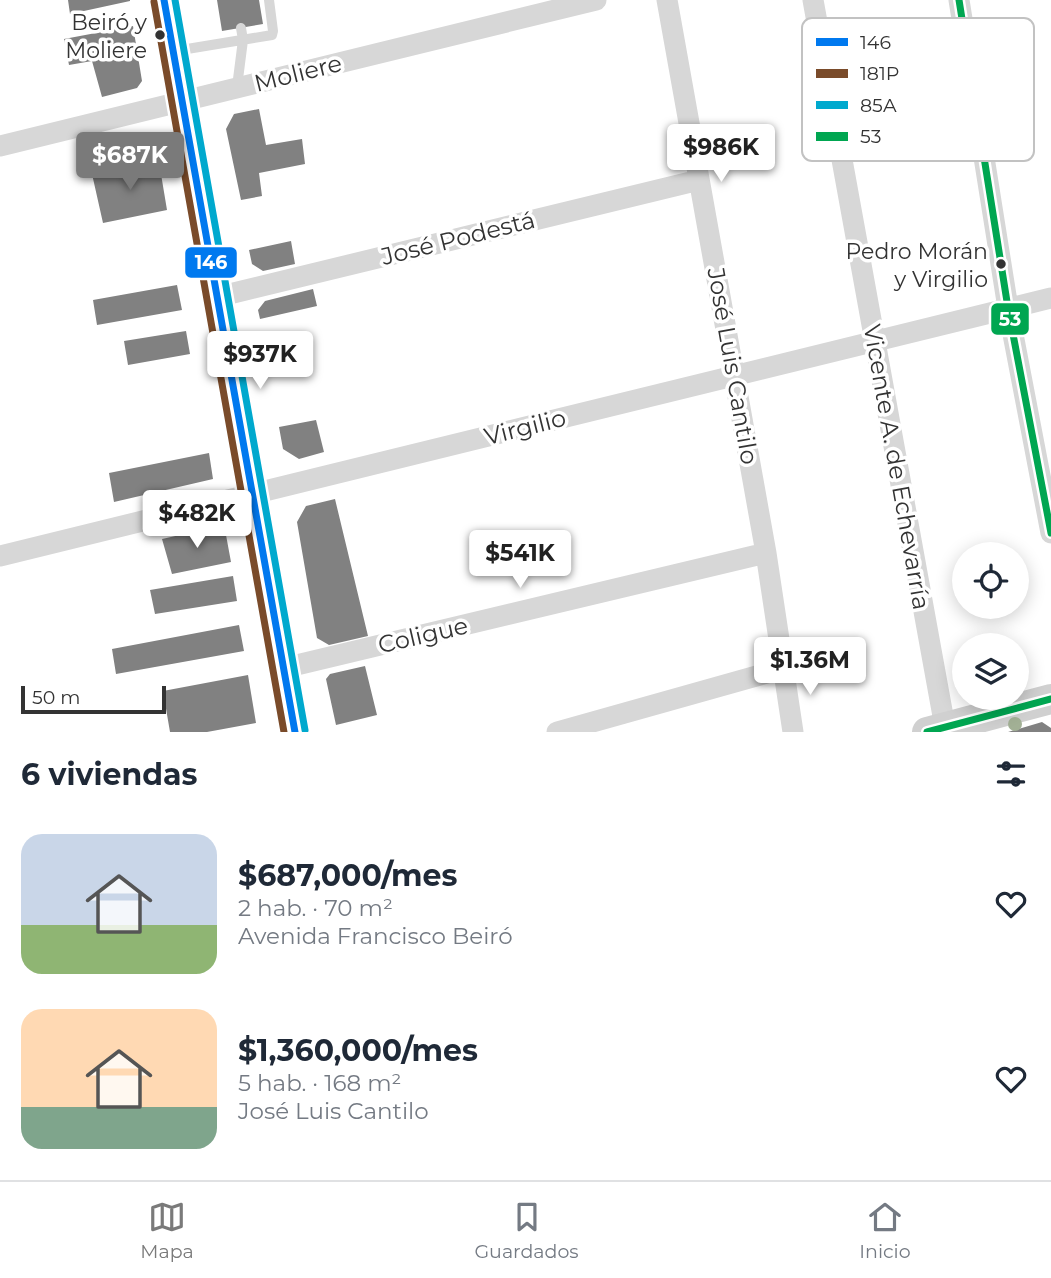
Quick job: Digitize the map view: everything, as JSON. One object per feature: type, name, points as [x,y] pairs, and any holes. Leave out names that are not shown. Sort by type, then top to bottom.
[{"type":"main road","points":[[164,0],[295,732]]},
{"type":"main road","points":[[936,730],[1051,699]]},
{"type":"street","name":"Moliere","points":[[0,146],[596,0]]},
{"type":"street","name":"José Luis Cantilo","points":[[667,0],[766,553],[793,732]]},
{"type":"street","name":"Vicente A. de Echevarría","points":[[813,0],[816,18]]},
{"type":"street","points":[[959,0],[962,18]]},
{"type":"street","name":"Vicente A. de Echevarría","points":[[842,161],[874,341],[936,730]]},
{"type":"street","points":[[985,161],[1008,307],[1051,533]]},
{"type":"street","name":"José Podestá","points":[[217,296],[699,180]]},
{"type":"street","name":"Virgilio","points":[[0,556],[1051,298]]},
{"type":"street","name":"Coligue","points":[[284,668],[766,553]]},
{"type":"street","points":[[557,732],[785,668]]},
{"type":"lane","points":[[173,51],[272,35],[270,0]]},
{"type":"lane","points":[[237,87],[243,40],[241,28]]},
{"type":"building","points":[[68,0],[130,0],[130,1],[70,14]]},
{"type":"building","points":[[217,0],[259,0],[263,24],[222,31]]},
{"type":"building","points":[[133,26],[142,81],[137,88],[102,97],[92,61],[69,65],[64,39]]},
{"type":"building","points":[[259,109],[266,145],[302,139],[305,164],[259,173],[262,196],[241,200],[226,129],[234,114]]},
{"type":"building","points":[[159,162],[167,210],[103,223],[92,174]]},
{"type":"building","points":[[291,241],[295,264],[263,271],[252,264],[249,250]]},
{"type":"building","points":[[177,285],[182,310],[97,325],[93,300]]},
{"type":"building","points":[[313,289],[317,306],[260,319],[258,310],[265,301]]},
{"type":"building","points":[[186,331],[190,354],[128,365],[124,341]]},
{"type":"building","points":[[316,420],[324,452],[299,459],[283,449],[279,427]]},
{"type":"building","points":[[209,453],[213,479],[114,502],[109,473]]},
{"type":"building","points":[[335,499],[368,636],[329,645],[317,638],[297,522],[306,506]]},
{"type":"building","points":[[211,528],[226,535],[231,562],[172,574],[162,539]]},
{"type":"building","points":[[233,576],[237,601],[155,614],[150,590]]},
{"type":"building","points":[[239,625],[244,651],[116,674],[112,649]]},
{"type":"building","points":[[365,666],[377,715],[336,725],[326,679],[330,674]]},
{"type":"building","points":[[248,675],[256,723],[207,732],[170,732],[163,691]]},
{"type":"building","points":[[1042,722],[1051,728],[1051,732],[1008,732]]},
{"type":"transit line","name":"146","points":[[164,0],[295,732]]},
{"type":"transit line","name":"85A","points":[[175,0],[305,730]]},
{"type":"transit line","name":"53","points":[[959,0],[962,18]]},
{"type":"transit line","name":"181P","points":[[154,2],[284,732]]},
{"type":"transit line","name":"53","points":[[985,161],[1008,308],[1051,533]]},
{"type":"transit line","name":"53","points":[[927,732],[1051,699]]},
{"type":"place","name":"Beiró y Moliere","points":[[160,35]]},
{"type":"place","name":"Pedro Morán y Virgilio","points":[[1001,264]]}]
